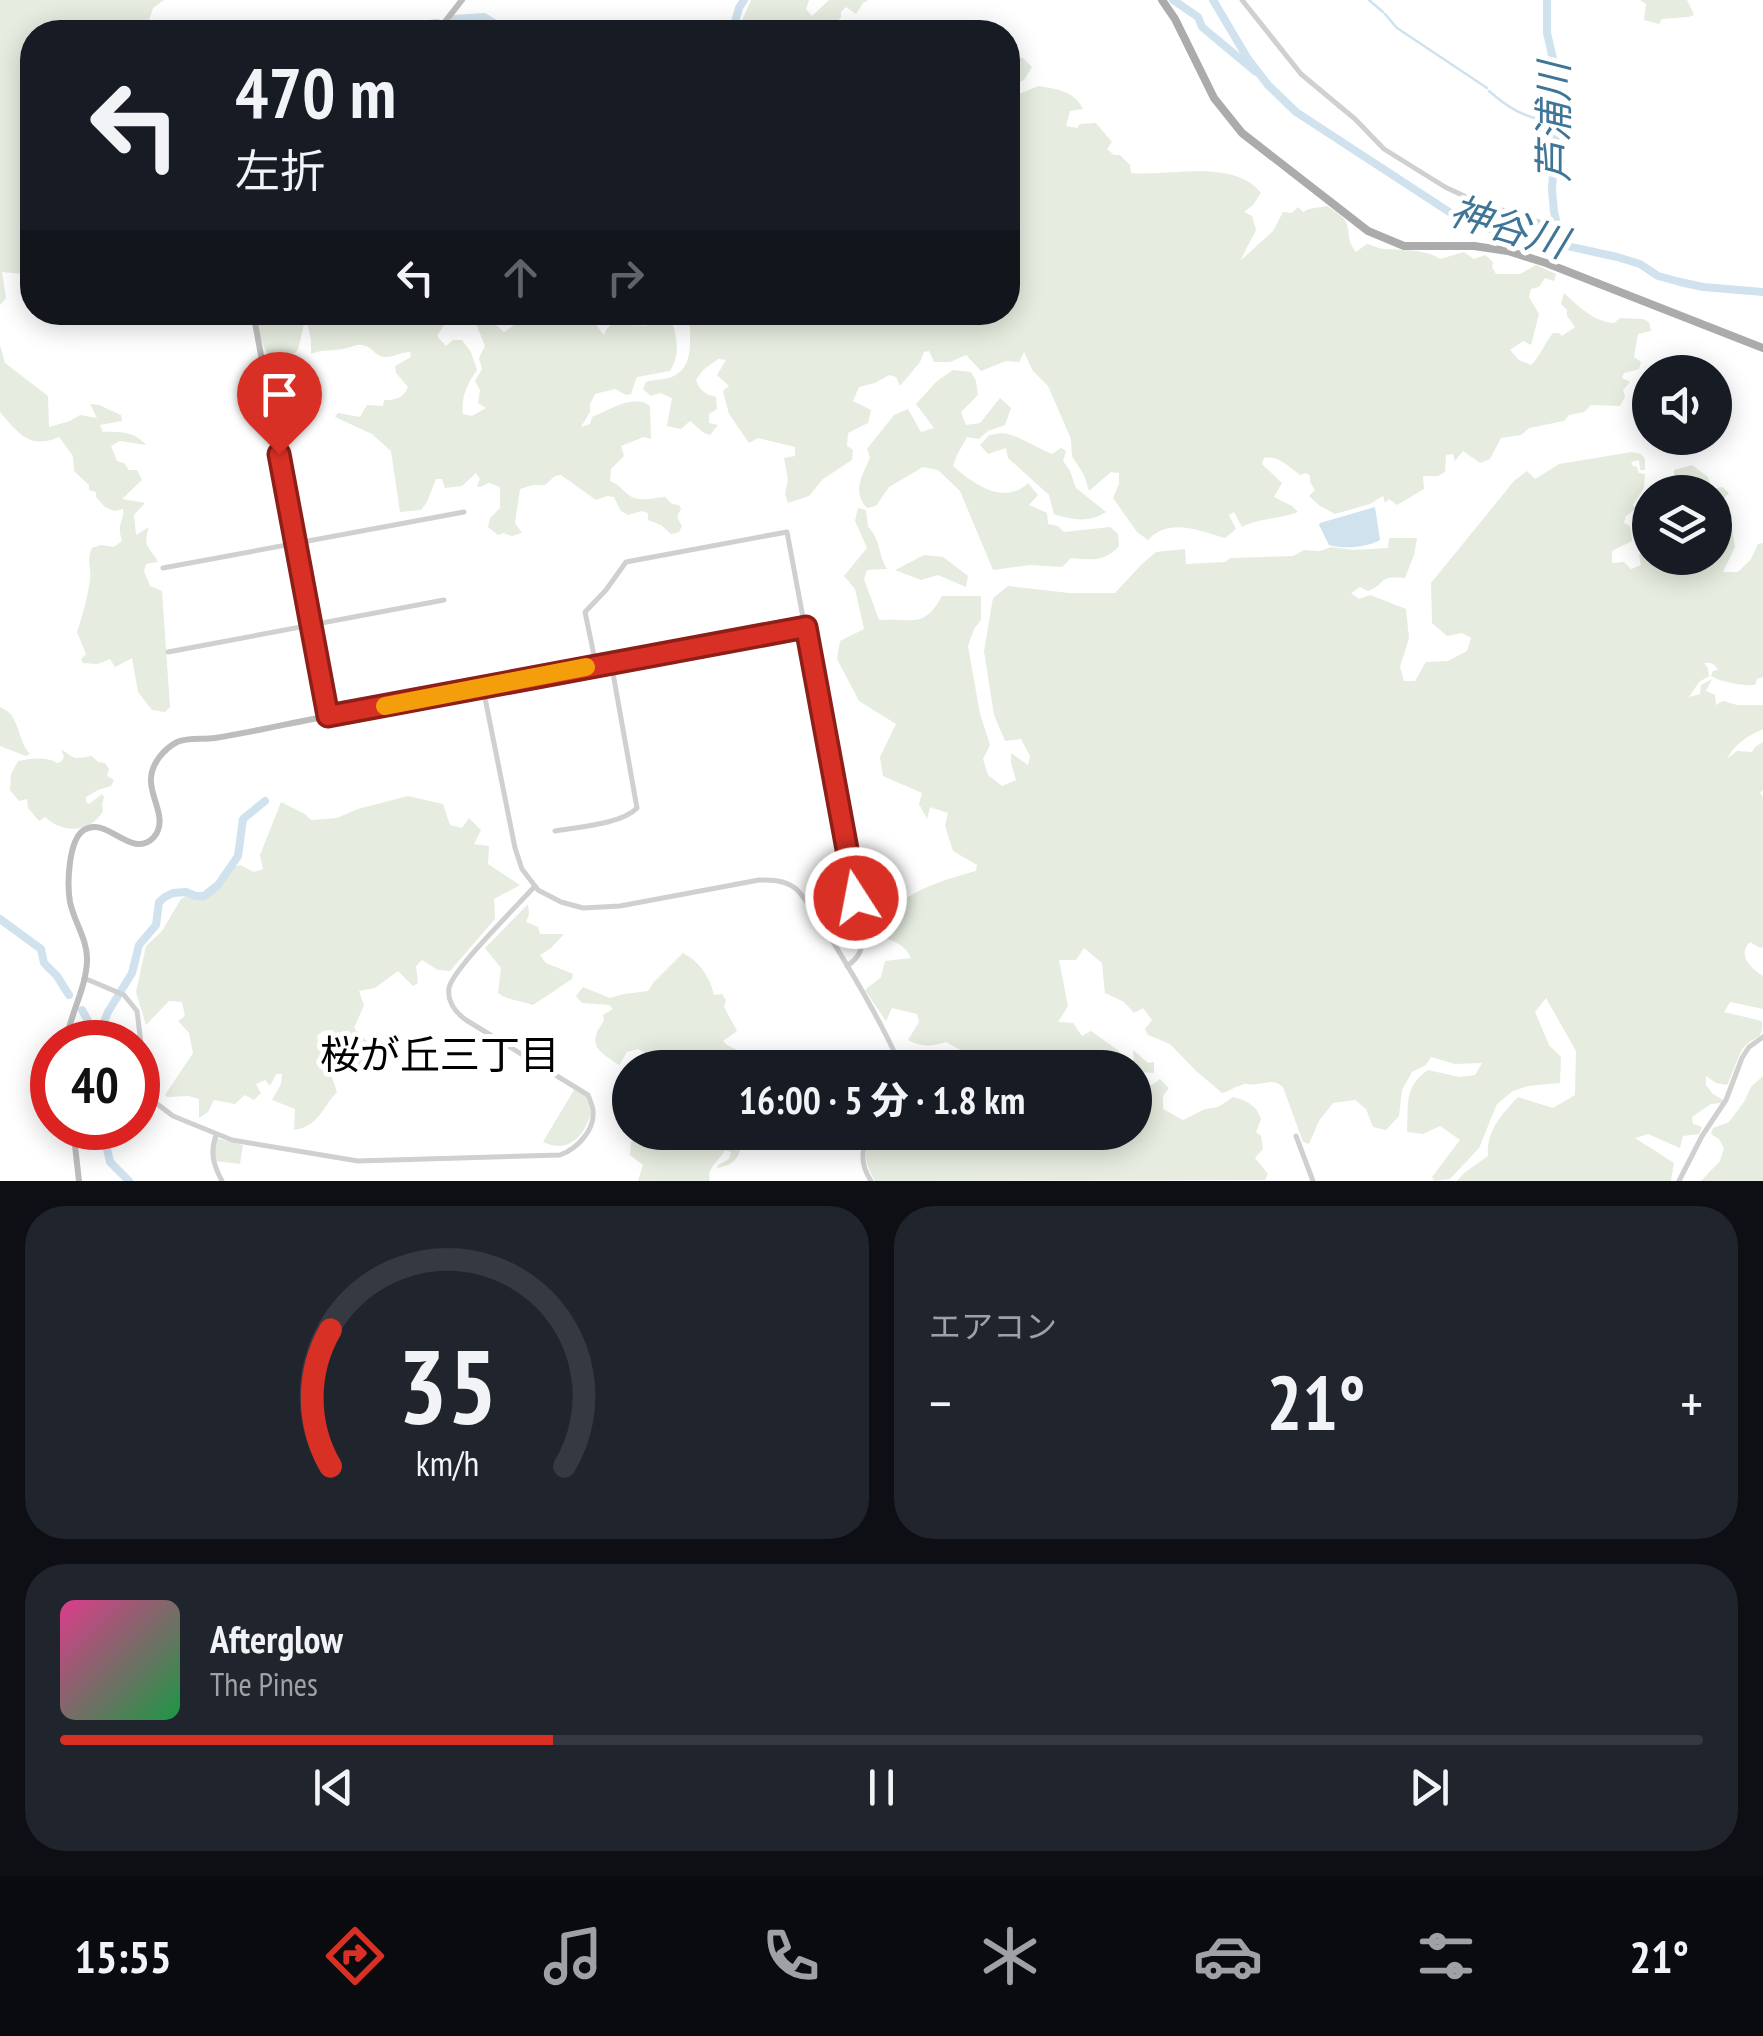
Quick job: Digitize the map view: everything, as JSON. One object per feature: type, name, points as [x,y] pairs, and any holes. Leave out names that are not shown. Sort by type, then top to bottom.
[{"type":"main road","points":[[1162,0],[1176,19],[1205,83],[1233,122],[1368,232],[1418,248],[1474,246],[1508,251],[1763,348]]},
{"type":"main road","points":[[69,1020],[84,978],[87,953],[69,891],[72,844],[80,832],[102,827],[130,843],[153,838],[160,821],[151,788],[152,773],[160,756],[180,741],[328,716],[255,325]]},
{"type":"main road","points":[[75,1150],[78,1181]]},
{"type":"street","points":[[1242,0],[1301,74],[1384,149],[1461,195],[1548,224]]},
{"type":"street","points":[[163,568],[464,512]]},
{"type":"street","points":[[596,665],[585,612],[626,562],[787,532],[862,933],[859,956],[847,966]]},
{"type":"street","points":[[168,652],[444,600]]},
{"type":"street","points":[[328,716],[806,627]]},
{"type":"street","points":[[555,831],[624,818],[637,808],[611,662]]},
{"type":"street","points":[[483,688],[515,848],[522,869],[535,886],[552,898],[584,908],[620,906],[741,883],[773,880],[792,886],[819,919],[894,1050]]},
{"type":"street","points":[[84,978],[117,990],[137,1010],[146,1084],[156,1103],[216,1135],[358,1161],[560,1155],[580,1143],[592,1122],[594,1110],[588,1094],[466,1020],[449,999],[452,978],[535,886]]},
{"type":"street","points":[[1678,1181],[1726,1100],[1748,1047],[1763,1037]]},
{"type":"street","points":[[216,1135],[212,1156],[222,1181]]},
{"type":"street","points":[[1296,1136],[1313,1181]]},
{"type":"street","points":[[863,1150],[862,1166],[871,1181]]},
{"type":"shaded area","points":[[0,0],[164,0],[153,8],[149,20],[20,20],[20,274],[2,272],[6,298],[0,305]]},
{"type":"shaded area","points":[[751,0],[809,0],[806,9],[812,16],[829,0],[868,0],[856,14],[846,7],[839,20],[742,20]]},
{"type":"shaded area","points":[[1640,0],[1687,0],[1694,15],[1662,19],[1659,24],[1644,20],[1646,4]]},
{"type":"shaded area","points":[[1020,57],[1032,67],[1020,82]]},
{"type":"shaded area","points":[[1038,86],[1075,98],[1083,109],[1070,111],[1066,126],[1077,128],[1080,124],[1096,123],[1112,142],[1107,149],[1130,165],[1131,173],[1218,172],[1249,182],[1261,193],[1244,212],[1252,216],[1256,230],[1240,261],[1273,231],[1283,212],[1327,206],[1346,222],[1356,252],[1367,244],[1421,252],[1440,259],[1464,252],[1474,259],[1485,255],[1493,262],[1496,274],[1520,274],[1536,265],[1556,274],[1554,281],[1545,278],[1539,287],[1531,289],[1529,297],[1539,314],[1531,345],[1523,341],[1510,350],[1531,365],[1553,333],[1562,336],[1575,327],[1561,304],[1564,293],[1600,320],[1614,323],[1620,318],[1643,319],[1649,322],[1651,331],[1638,334],[1632,371],[1622,378],[1630,382],[1623,390],[1625,397],[1620,406],[1591,405],[1564,421],[1501,438],[1490,459],[1480,463],[1463,451],[1455,461],[1453,454],[1446,455],[1445,472],[1423,476],[1424,489],[1397,505],[1389,499],[1385,503],[1383,496],[1335,514],[1309,496],[1315,490],[1310,476],[1300,475],[1279,460],[1264,458],[1262,464],[1282,483],[1274,497],[1298,512],[1242,527],[1234,512],[1229,515],[1236,529],[1225,538],[1175,527],[1148,540],[1137,532],[1113,498],[1119,473],[1111,472],[1089,491],[1072,456],[1071,439],[1048,386],[1033,371],[1024,352],[1019,362],[1006,361],[981,371],[966,355],[950,362],[934,362],[929,351],[924,352],[900,386],[896,377],[889,375],[859,387],[853,401],[871,410],[868,423],[848,433],[852,460],[823,479],[809,496],[788,503],[784,458],[795,456],[795,447],[758,438],[749,443],[729,414],[723,391],[729,386],[717,375],[726,360],[718,359],[696,380],[703,392],[716,397],[717,409],[709,414],[709,423],[718,425],[710,435],[690,421],[681,429],[667,426],[672,398],[660,393],[651,396],[643,389],[646,382],[669,378],[684,367],[690,350],[690,325],[1020,325],[1020,94]]},
{"type":"shaded area","points":[[259,325],[304,325],[298,350],[289,358],[287,367],[280,368],[274,362]]},
{"type":"shaded area","points":[[444,325],[437,336],[446,346],[453,340],[462,340],[477,370],[470,380],[463,408],[463,414],[472,416],[486,408],[478,403],[480,390],[475,381],[482,369],[479,358],[485,346],[476,325],[496,325],[504,332],[514,325],[597,325],[604,335],[611,325],[673,325],[677,349],[670,371],[637,377],[631,394],[615,389],[595,394],[581,427],[590,424],[592,417],[621,404],[636,401],[650,406],[651,439],[644,437],[621,446],[624,456],[611,469],[610,481],[634,498],[665,497],[679,505],[679,532],[671,534],[648,520],[648,513],[642,511],[628,515],[621,511],[614,497],[596,500],[561,475],[545,485],[520,489],[515,523],[522,533],[512,536],[498,535],[488,527],[490,518],[500,508],[500,487],[489,483],[477,486],[480,479],[476,473],[462,486],[445,488],[442,479],[436,479],[421,510],[400,512],[391,451],[372,434],[335,417],[338,413],[360,417],[367,405],[383,406],[384,400],[401,396],[408,387],[395,366],[411,357],[410,352],[383,357],[360,345],[311,354],[308,326]]},
{"type":"shaded area","points":[[0,345],[5,363],[48,396],[49,427],[80,415],[97,418],[90,404],[99,405],[121,415],[122,421],[100,425],[103,432],[132,435],[146,445],[120,441],[111,446],[117,461],[129,470],[137,470],[142,480],[122,499],[145,503],[134,515],[136,535],[149,527],[147,544],[158,562],[146,564],[144,571],[150,586],[162,591],[170,707],[165,712],[152,710],[138,692],[132,658],[115,667],[110,659],[98,664],[83,663],[81,659],[86,654],[77,632],[90,581],[90,553],[92,548],[114,547],[122,541],[123,509],[105,507],[96,492],[89,490],[89,485],[74,471],[73,456],[59,437],[32,440],[19,433],[0,412]]},
{"type":"shaded area","points":[[953,370],[971,372],[976,381],[978,395],[961,412],[966,425],[980,423],[1000,398],[1011,408],[1005,425],[979,439],[967,437],[953,466],[989,490],[1009,493],[1028,483],[1038,495],[1029,505],[1047,513],[1048,524],[1064,532],[1110,527],[1118,534],[1119,546],[1114,551],[1097,559],[1071,558],[1062,567],[1030,565],[993,570],[960,491],[938,470],[923,467],[889,487],[876,506],[867,508],[859,489],[870,457],[867,449],[894,415],[908,409],[921,432],[934,428],[916,404]]},
{"type":"shaded area","points":[[1002,433],[1052,454],[1061,448],[1066,451],[1063,461],[1076,488],[1106,512],[1080,519],[1054,514],[1049,495],[1008,458],[1006,448],[988,454],[980,445],[989,435]]},
{"type":"shaded area","points":[[1632,452],[1645,459],[1645,470],[1640,470],[1639,460],[1631,462],[1639,473],[1645,474],[1632,475],[1632,512],[1624,523],[1630,526],[1632,541],[1612,551],[1612,563],[1624,562],[1632,569],[1632,575],[1732,575],[1763,543],[1763,677],[1755,685],[1726,682],[1711,676],[1718,670],[1713,664],[1704,663],[1709,676],[1699,682],[1689,697],[1700,694],[1701,685],[1712,679],[1706,691],[1715,695],[1716,705],[1723,701],[1763,705],[1763,729],[1742,741],[1727,759],[1737,751],[1752,752],[1763,742],[1763,947],[1750,942],[1745,956],[1763,976],[1763,1009],[1730,1002],[1724,1012],[1762,1021],[1762,1028],[1760,1035],[1743,1049],[1727,1085],[1706,1076],[1706,1085],[1723,1100],[1692,1117],[1693,1124],[1702,1127],[1699,1134],[1683,1136],[1680,1148],[1648,1134],[1635,1138],[1674,1163],[1671,1181],[1457,1181],[1488,1156],[1492,1131],[1518,1097],[1553,1108],[1575,1095],[1576,1051],[1546,998],[1535,1012],[1549,1045],[1561,1057],[1560,1083],[1513,1091],[1497,1104],[1479,1148],[1450,1179],[1434,1181],[1432,1177],[1460,1140],[1440,1126],[1423,1134],[1407,1132],[1411,1090],[1428,1070],[1459,1077],[1475,1075],[1482,1063],[1455,1064],[1431,1057],[1426,1065],[1412,1072],[1402,1090],[1399,1116],[1386,1130],[1373,1127],[1366,1109],[1355,1100],[1333,1103],[1309,1144],[1303,1142],[1283,1087],[1273,1082],[1245,1084],[1222,1093],[1170,1044],[1148,1035],[1145,1029],[1152,1020],[1143,1008],[1134,1013],[1124,1002],[1105,993],[1102,963],[1084,948],[1076,960],[1059,960],[1068,1006],[1058,1022],[1073,1023],[1082,1036],[1091,1031],[1118,1050],[960,1050],[946,1042],[927,1046],[908,1040],[919,1022],[917,1014],[892,1008],[886,1021],[865,990],[881,977],[885,961],[911,958],[895,942],[871,935],[864,924],[870,919],[879,924],[897,917],[897,905],[905,899],[934,884],[976,871],[977,865],[953,851],[945,826],[948,813],[930,807],[927,819],[919,804],[922,793],[883,776],[880,757],[896,724],[859,701],[837,659],[840,641],[864,629],[855,589],[844,576],[867,548],[855,521],[858,508],[866,510],[868,527],[887,569],[867,570],[864,579],[879,620],[923,618],[942,596],[981,596],[981,620],[968,646],[980,714],[990,745],[983,759],[988,775],[1002,786],[1016,780],[1011,753],[1028,765],[1030,756],[1021,739],[1005,741],[994,715],[984,651],[993,598],[1008,586],[1069,593],[1115,593],[1156,552],[1185,549],[1186,564],[1225,562],[1230,558],[1293,556],[1304,550],[1332,547],[1388,548],[1389,538],[1417,538],[1405,578],[1386,579],[1368,591],[1360,587],[1351,593],[1359,599],[1370,595],[1406,609],[1409,638],[1400,667],[1404,681],[1415,681],[1426,662],[1448,661],[1467,651],[1471,638],[1462,633],[1447,636],[1432,623],[1431,583],[1514,481],[1527,471],[1535,479],[1559,464]]},
{"type":"shaded area","points":[[1692,465],[1705,475],[1674,475],[1674,470]]},
{"type":"shaded area","points":[[924,555],[943,557],[968,576],[966,587],[938,575],[921,580],[895,570]]},
{"type":"shaded area","points":[[0,707],[12,716],[30,754],[0,746]]},
{"type":"shaded area","points":[[61,749],[75,758],[92,756],[105,763],[109,769],[107,776],[114,780],[111,786],[86,797],[89,804],[102,794],[103,811],[91,824],[76,829],[59,826],[45,817],[39,821],[28,808],[27,799],[19,801],[10,790],[11,774],[18,761],[61,762]]},
{"type":"shaded area","points":[[408,796],[443,804],[450,825],[462,828],[469,818],[481,830],[474,844],[489,846],[488,864],[520,885],[494,899],[495,919],[450,971],[438,970],[422,960],[416,966],[418,983],[413,986],[398,971],[375,988],[359,991],[364,1005],[354,1028],[375,1049],[362,1069],[336,1042],[333,1030],[317,1036],[337,1092],[309,1125],[294,1130],[295,1109],[272,1100],[282,1074],[276,1074],[270,1086],[265,1080],[256,1084],[261,1093],[254,1100],[245,1095],[235,1104],[214,1100],[208,1112],[199,1118],[199,1099],[165,1095],[193,1053],[189,1033],[178,1021],[185,1016],[182,1002],[169,1001],[151,1020],[144,1020],[136,992],[146,946],[162,931],[181,899],[192,892],[207,892],[229,868],[240,865],[254,872],[263,869],[260,855],[281,802],[311,820],[337,818]]},
{"type":"shaded area","points":[[528,904],[526,922],[538,927],[540,934],[564,934],[540,955],[546,963],[573,974],[572,979],[533,1005],[498,993],[501,968],[485,948]]},
{"type":"shaded area","points":[[683,953],[694,961],[710,982],[714,995],[722,994],[726,1000],[724,1007],[737,1031],[723,1041],[737,1050],[612,1050],[612,1060],[605,1056],[597,1047],[596,1036],[603,1015],[613,1009],[609,1005],[582,1003],[576,996],[583,987],[610,998],[648,991]]},
{"type":"shaded area","points":[[1763,1076],[1763,1181],[1701,1181],[1720,1161],[1724,1148],[1711,1134],[1713,1128],[1729,1122],[1751,1087]]},
{"type":"shaded area","points":[[1160,1079],[1169,1088],[1163,1096],[1163,1109],[1183,1120],[1233,1097],[1254,1107],[1261,1119],[1256,1132],[1261,1136],[1263,1149],[1255,1158],[1268,1174],[1265,1180],[875,1181],[867,1163],[866,1150],[1152,1150],[1154,1083]]},
{"type":"shaded area","points":[[575,1088],[586,1095],[591,1114],[584,1130],[567,1144],[543,1142]]},
{"type":"shaded area","points":[[216,1138],[243,1145],[240,1164],[215,1161]]},
{"type":"shaded area","points":[[630,1150],[725,1150],[711,1168],[710,1181],[638,1181],[643,1165],[630,1155]]},
{"type":"shaded area","points":[[725,1150],[740,1150],[730,1164],[717,1168],[729,1159],[731,1152]]},
{"type":"water","points":[[1375,507],[1380,540],[1355,547],[1329,545],[1320,523]]},
{"type":"waterway","points":[[736,20],[744,0]]},
{"type":"waterway","points":[[1173,0],[1198,17],[1202,27],[1256,72]]},
{"type":"waterway","name":"神谷川","points":[[1213,0],[1248,59],[1296,112],[1460,219],[1472,225],[1617,257],[1680,282],[1763,292]]},
{"type":"waterway","points":[[1369,0],[1383,12]]},
{"type":"waterway","name":"芦浦川","points":[[1547,0],[1547,33],[1559,85],[1552,189],[1559,232],[1556,245]]},
{"type":"waterway","points":[[1385,14],[1397,28],[1487,88]]},
{"type":"waterway","points":[[455,19],[489,20]]},
{"type":"waterway","points":[[1489,91],[1525,115],[1539,119],[1549,115]]},
{"type":"waterway","name":"芦浦川","points":[[1552,115],[1556,116]]},
{"type":"waterway","points":[[105,1020],[132,973],[139,945],[156,925],[159,902],[173,893],[204,896],[218,885],[238,856],[243,819],[265,801]]},
{"type":"waterway","points":[[0,919],[41,949],[44,963],[69,995]]},
{"type":"waterway","points":[[82,1010],[88,1020]]},
{"type":"waterway","points":[[107,1150],[110,1162],[129,1181]]},
{"type":"slow traffic","points":[[385,706],[586,667]]},
{"type":"district","name":"桜が丘三丁目","points":[[440,1054]]},
{"type":"route","points":[[279,454],[328,716],[806,627],[856,898]]}]
